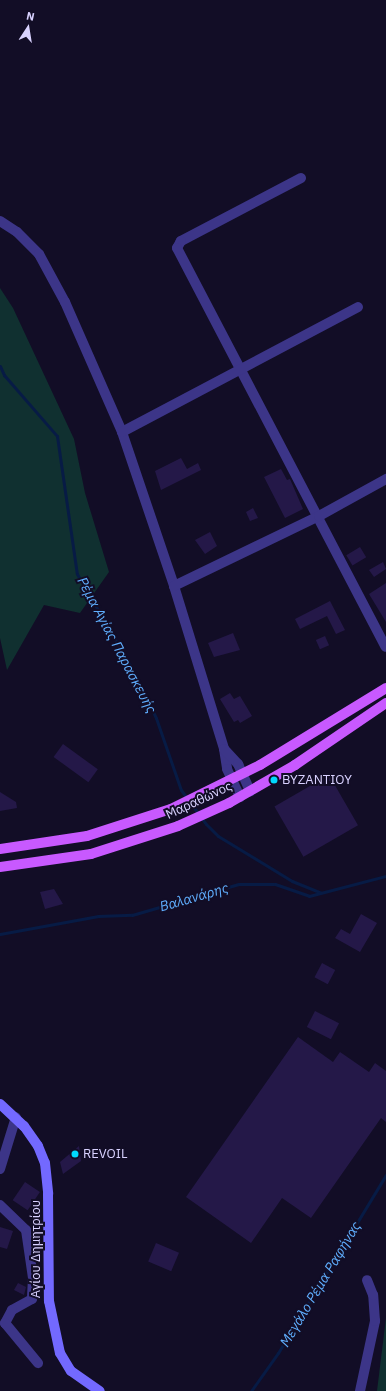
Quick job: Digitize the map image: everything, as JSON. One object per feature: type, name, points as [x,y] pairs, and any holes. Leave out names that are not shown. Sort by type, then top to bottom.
[{"type":"main road","name":"Μαραθώνος","points":[[0,849],[87,836],[171,809],[243,774],[386,688]]},
{"type":"main road","name":"Μαραθώνος","points":[[0,867],[91,854],[184,823],[240,797],[322,748],[386,703]]},
{"type":"street","points":[[300,178],[177,246],[240,370],[319,516],[386,647]]},
{"type":"street","points":[[0,221],[17,232],[39,254],[65,302],[122,432],[174,586],[224,749],[232,780],[240,797]]},
{"type":"street","points":[[122,432],[358,307]]},
{"type":"street","points":[[174,586],[319,516],[386,479]]},
{"type":"street","points":[[224,749],[243,774],[250,791]]},
{"type":"street","name":"Αγίου Δημητρίου","points":[[0,1104],[16,1117],[38,1146],[45,1163],[48,1194],[48,1301],[60,1353],[71,1371],[100,1391]]},
{"type":"street","points":[[0,1169],[16,1117]]},
{"type":"street","points":[[0,1205],[26,1230],[33,1278],[32,1300],[12,1310],[5,1323],[38,1363]]},
{"type":"street","points":[[360,1391],[374,1321],[373,1295],[367,1280]]},
{"type":"green space","points":[[0,288],[13,308],[74,439],[85,493],[109,572],[80,613],[44,605],[7,670],[0,638]]},
{"type":"green space","points":[[386,1318],[386,1391],[377,1391]]},
{"type":"building","points":[[181,458],[187,469],[198,463],[201,470],[161,490],[155,471]]},
{"type":"building","points":[[281,469],[287,480],[290,479],[303,509],[285,518],[264,477]]},
{"type":"building","points":[[253,508],[258,518],[250,521],[246,512]]},
{"type":"building","points":[[210,532],[217,546],[205,554],[195,540]]},
{"type":"building","points":[[360,547],[366,557],[352,566],[346,555]]},
{"type":"building","points":[[383,562],[386,569],[374,577],[369,570]]},
{"type":"building","points":[[386,583],[386,622],[369,594]]},
{"type":"building","points":[[330,601],[345,630],[336,634],[327,616],[300,629],[295,619]]},
{"type":"building","points":[[233,633],[240,650],[214,657],[208,643]]},
{"type":"building","points":[[325,636],[329,645],[320,649],[316,640]]},
{"type":"building","points":[[230,693],[234,699],[240,696],[252,716],[240,723],[238,720],[234,722],[220,699]]},
{"type":"building","points":[[63,744],[98,769],[88,782],[54,757]]},
{"type":"building","points":[[329,775],[358,825],[303,857],[274,806]]},
{"type":"building","points":[[0,792],[16,802],[17,808],[0,811]]},
{"type":"building","points":[[54,889],[63,904],[45,909],[40,892]]},
{"type":"building","points":[[361,914],[377,923],[360,952],[335,938],[341,929],[350,934]]},
{"type":"building","points":[[322,963],[335,970],[328,984],[314,977]]},
{"type":"building","points":[[315,1011],[339,1023],[331,1039],[307,1027]]},
{"type":"building","points":[[298,1037],[333,1062],[340,1052],[369,1072],[375,1063],[386,1071],[386,1122],[381,1118],[311,1218],[282,1198],[251,1243],[186,1197]]},
{"type":"building","name":"REVOIL","points":[[79,1146],[81,1161],[63,1174],[60,1162]]},
{"type":"building","points":[[25,1182],[40,1192],[28,1210],[13,1200]]},
{"type":"building","points":[[0,1227],[13,1231],[7,1249],[0,1247]]},
{"type":"building","points":[[156,1243],[179,1253],[171,1271],[148,1261]]},
{"type":"building","points":[[18,1283],[26,1287],[24,1295],[14,1290]]},
{"type":"waterway","name":"Ρέμα Αγίας Παρασκευής","points":[[0,366],[4,375],[57,436],[77,574],[135,674],[156,718],[181,790],[206,824],[218,836],[292,881],[321,893]]},
{"type":"waterway","name":"Βαλανάρης","points":[[0,934],[98,916],[132,915],[239,884],[275,884],[309,896],[386,876]]},
{"type":"waterway","name":"Μεγάλο Ρέμα Ραφήνας","points":[[251,1391],[278,1353],[386,1175]]},
{"type":"place","name":"ΒΥΖΑΝΤΙΟΥ","points":[[274,780]]},
{"type":"place","name":"REVOIL","points":[[75,1154]]}]
